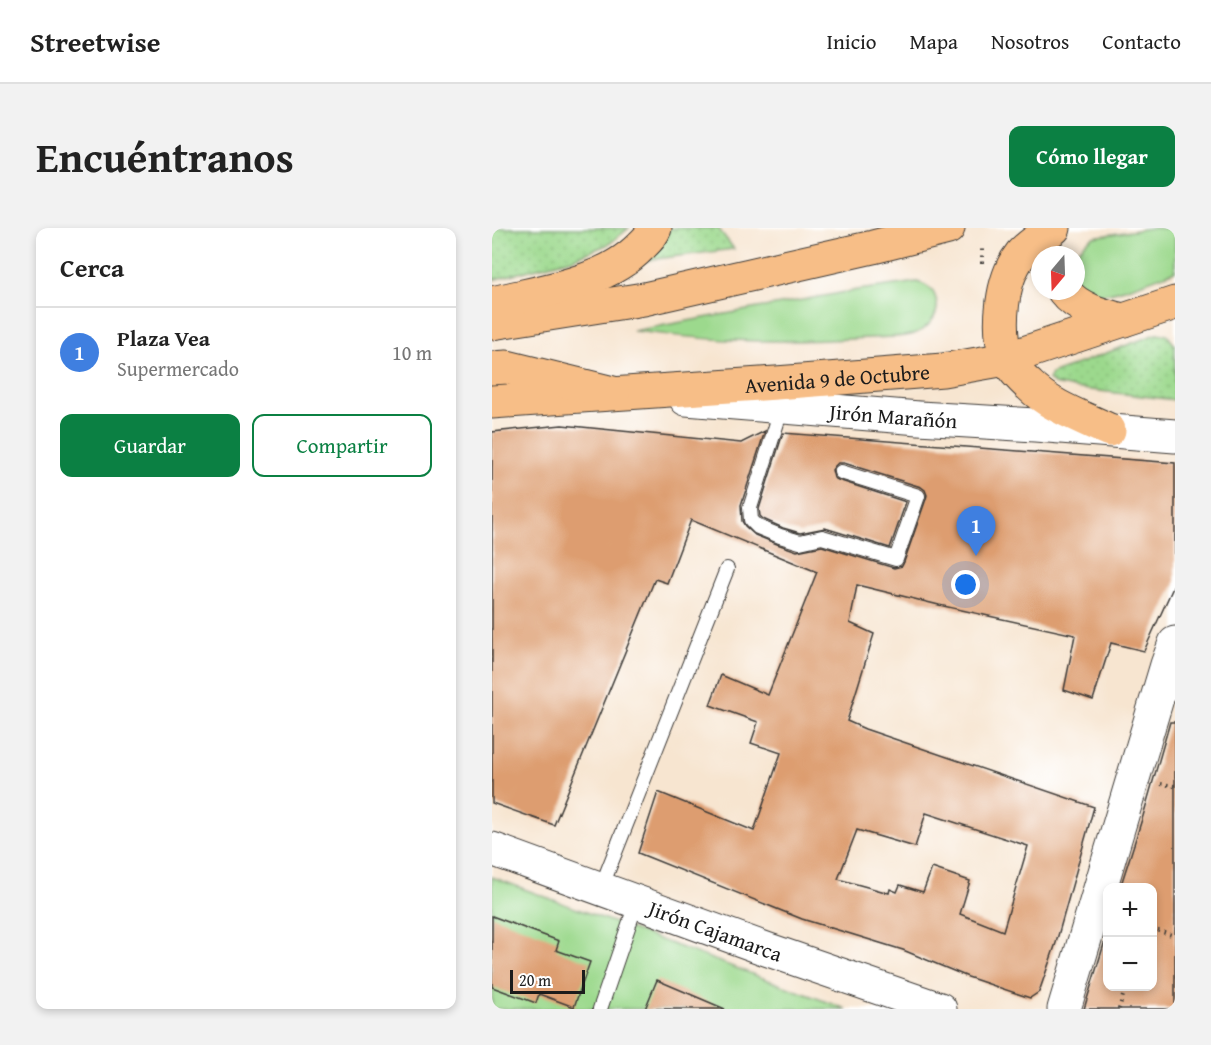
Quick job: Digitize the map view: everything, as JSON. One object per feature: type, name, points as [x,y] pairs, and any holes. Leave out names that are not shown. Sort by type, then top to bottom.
[{"type":"main road","points":[[492,303],[567,285],[601,273],[631,257],[653,234],[655,228]]},
{"type":"main road","points":[[492,323],[644,299],[885,237],[948,228]]},
{"type":"main road","points":[[1054,228],[1021,255],[1011,271],[1002,304],[1002,334],[1006,359],[1028,385],[1051,403],[1109,430]]},
{"type":"main road","points":[[1056,246],[1062,236],[1072,228]]},
{"type":"main road","points":[[1072,300],[1104,316],[1123,320]]},
{"type":"main road","name":"Avenida 9 de Octubre","points":[[492,402],[943,370],[1006,359],[1175,303]]},
{"type":"main road","points":[[492,368],[507,366],[613,393]]},
{"type":"street","name":"Jirón Marañón","points":[[613,393],[1175,436]]},
{"type":"street","points":[[1064,1009],[1175,644]]},
{"type":"street","name":"Jirón Cajamarca","points":[[492,849],[766,950],[940,1009]]},
{"type":"lane","points":[[782,407],[750,508],[751,520],[758,527],[800,542],[822,537],[896,559],[918,496],[841,472]]},
{"type":"lane","points":[[601,888],[727,569]]},
{"type":"lane","points":[[600,1009],[637,901]]},
{"type":"path","points":[[1157,931],[1175,936]]},
{"type":"path","points":[[1119,1009],[1125,991]]},
{"type":"green space","points":[[492,228],[629,228],[609,244],[572,259],[492,280]]},
{"type":"green space","points":[[671,228],[718,228],[734,249],[648,260]]},
{"type":"green space","points":[[1150,228],[1175,228],[1175,271],[1104,294],[1088,292],[1085,290],[1085,246],[1082,246],[1093,237]]},
{"type":"green space","points":[[917,282],[927,286],[933,292],[937,310],[928,325],[910,335],[834,340],[764,341],[706,339],[633,331],[851,291]]},
{"type":"green space","points":[[1156,334],[1167,335],[1175,345],[1175,400],[1074,388],[1054,384],[1049,380],[1051,374]]},
{"type":"green space","points":[[492,877],[846,1009],[492,1009]]},
{"type":"building","points":[[562,425],[741,443],[765,431],[741,505],[742,521],[745,526],[755,535],[797,551],[822,546],[894,568],[902,566],[904,562],[926,499],[925,490],[838,463],[832,470],[834,478],[906,502],[890,548],[825,528],[800,533],[783,528],[763,519],[759,509],[783,433],[1175,463],[1175,583],[1144,651],[1111,643],[1093,700],[1064,690],[1075,635],[857,585],[850,623],[874,634],[847,721],[1094,807],[1056,943],[1039,992],[1030,998],[968,977],[903,950],[802,919],[638,853],[658,792],[754,831],[781,753],[751,743],[758,722],[710,705],[721,675],[768,695],[817,572],[691,520],[667,583],[655,579],[554,825],[492,803],[492,432]],"holes":[[[926,813],[1028,846],[1003,931],[960,914],[970,881],[932,868],[923,892],[900,885],[897,892],[890,889],[889,893],[838,879],[857,830],[915,847]]]},
{"type":"building","points":[[1170,722],[1175,722],[1175,1009],[1084,1009],[1103,947],[1103,991],[1157,991],[1157,883],[1122,883]]},
{"type":"building","points":[[492,916],[559,941],[556,950],[590,962],[574,1007],[539,994],[536,1003],[492,987]]},
{"type":"building","points":[[657,980],[725,1009],[645,1009]]},
{"type":"place","name":"Plaza Vea","points":[[976,556]]}]
